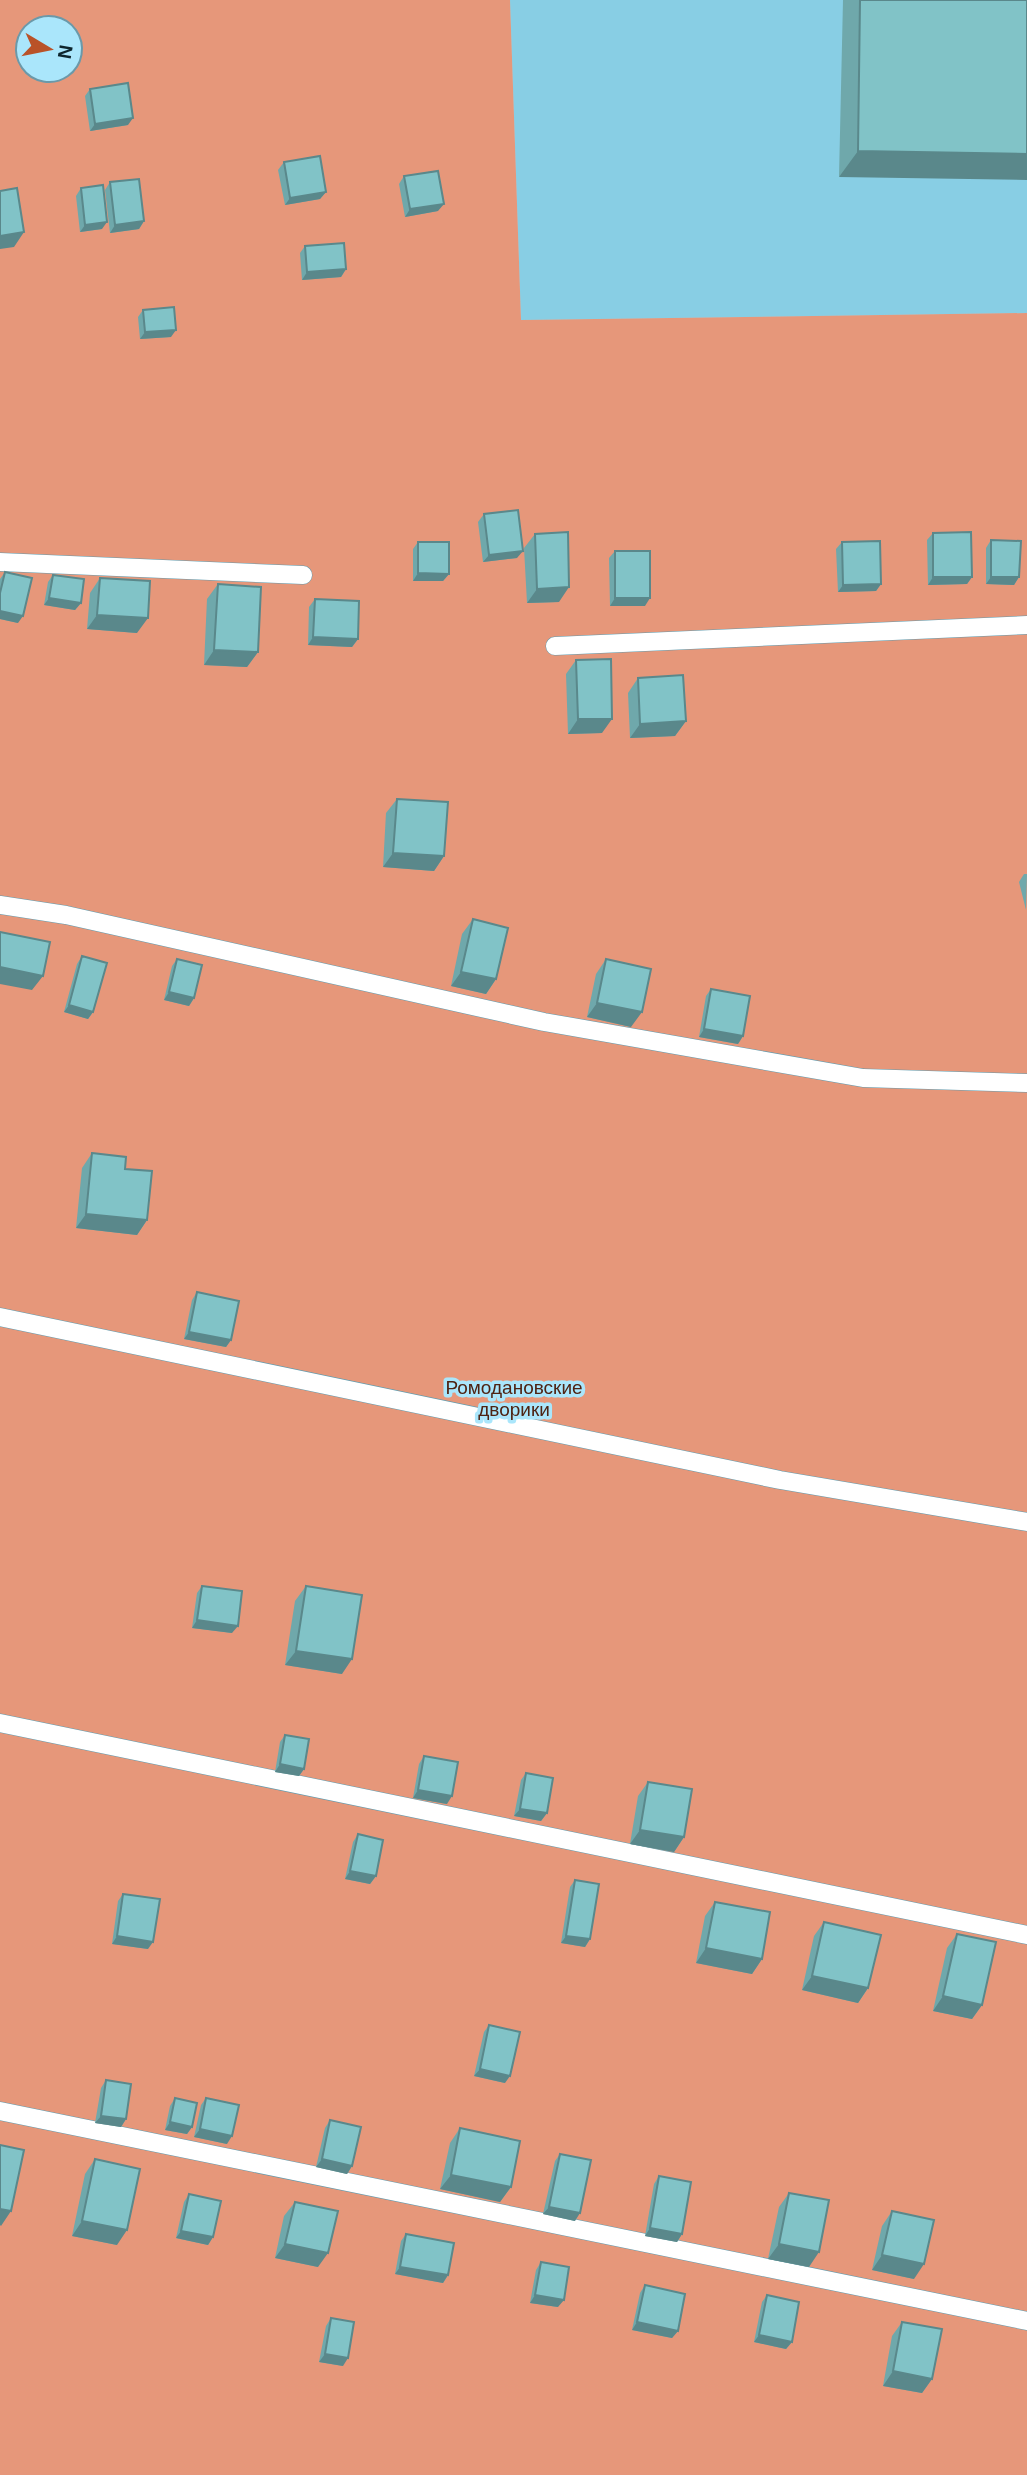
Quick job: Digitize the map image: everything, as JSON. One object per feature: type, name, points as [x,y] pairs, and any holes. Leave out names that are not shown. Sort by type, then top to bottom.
[{"type":"lane","points":[[0,562],[303,575]]},
{"type":"lane","points":[[555,646],[1027,625]]},
{"type":"lane","points":[[0,905],[66,915],[544,1022],[863,1079],[1027,1083]]},
{"type":"lane","points":[[0,1317],[780,1480],[1027,1522]]},
{"type":"lane","points":[[0,1723],[1027,1935]]},
{"type":"lane","points":[[0,2111],[1027,2320]]},
{"type":"shaded area","points":[[510,0],[1027,0],[1027,313],[521,320]]},
{"type":"green space","name":"Ромодановские дворики","points":[[0,0],[510,0],[521,320],[1027,313],[1027,2475],[0,2475]]},
{"type":"building","points":[[860,0],[1027,0],[1027,154],[858,151]]},
{"type":"building","points":[[128,83],[133,118],[95,124],[90,89]]},
{"type":"building","points":[[320,156],[326,192],[290,198],[284,162]]},
{"type":"building","points":[[438,171],[444,204],[410,209],[404,176]]},
{"type":"building","points":[[139,179],[144,221],[115,225],[110,182]]},
{"type":"building","points":[[103,185],[107,222],[85,225],[81,188]]},
{"type":"building","points":[[17,188],[24,232],[0,236],[0,191]]},
{"type":"building","points":[[344,243],[346,269],[307,272],[305,246]]},
{"type":"building","points":[[174,307],[176,330],[145,332],[143,310]]},
{"type":"building","points":[[518,510],[523,551],[489,555],[484,514]]},
{"type":"building","points":[[568,532],[569,587],[537,589],[535,534]]},
{"type":"building","points":[[971,532],[972,577],[933,577],[933,533]]},
{"type":"building","points":[[991,540],[1021,541],[1019,577],[991,577]]},
{"type":"building","points":[[880,541],[881,584],[843,585],[842,542]]},
{"type":"building","points":[[418,542],[449,542],[449,574],[418,573]]},
{"type":"building","points":[[615,551],[650,551],[650,598],[615,598]]},
{"type":"building","points":[[5,572],[32,578],[23,616],[0,611],[0,593]]},
{"type":"building","points":[[53,575],[84,579],[81,603],[49,598]]},
{"type":"building","points":[[100,578],[150,581],[148,618],[97,615]]},
{"type":"building","points":[[218,584],[261,587],[258,652],[214,650]]},
{"type":"building","points":[[315,599],[359,601],[358,639],[313,637]]},
{"type":"building","points":[[611,659],[612,719],[578,719],[576,660]]},
{"type":"building","points":[[683,675],[686,721],[640,724],[638,678]]},
{"type":"building","points":[[397,799],[448,802],[444,856],[393,853]]},
{"type":"building","points":[[473,919],[508,928],[496,979],[461,972]]},
{"type":"building","points":[[0,932],[50,942],[43,976],[0,967]]},
{"type":"building","points":[[82,956],[107,963],[93,1012],[69,1005]]},
{"type":"building","points":[[177,959],[202,965],[194,998],[169,992]]},
{"type":"building","points":[[606,959],[651,969],[642,1012],[597,1003]]},
{"type":"building","points":[[711,989],[750,996],[743,1036],[704,1029]]},
{"type":"building","points":[[92,1153],[126,1157],[125,1169],[152,1171],[147,1220],[86,1214]]},
{"type":"building","points":[[197,1292],[239,1301],[231,1340],[189,1332]]},
{"type":"building","points":[[202,1586],[242,1591],[238,1626],[197,1620]]},
{"type":"building","points":[[306,1586],[362,1595],[352,1659],[296,1651]]},
{"type":"building","points":[[285,1735],[309,1739],[304,1769],[280,1764]]},
{"type":"building","points":[[424,1756],[458,1762],[452,1796],[418,1790]]},
{"type":"building","points":[[526,1773],[553,1778],[547,1813],[520,1809]]},
{"type":"building","points":[[648,1782],[692,1789],[684,1837],[640,1830]]},
{"type":"building","points":[[358,1834],[383,1840],[376,1876],[350,1871]]},
{"type":"building","points":[[575,1880],[599,1884],[590,1939],[566,1936]]},
{"type":"building","points":[[123,1894],[160,1899],[153,1942],[117,1936]]},
{"type":"building","points":[[715,1902],[770,1912],[762,1959],[706,1948]]},
{"type":"building","points":[[824,1922],[881,1935],[868,1988],[812,1976]]},
{"type":"building","points":[[957,1934],[996,1942],[982,2005],[943,1996]]},
{"type":"building","points":[[489,2025],[520,2032],[510,2076],[480,2069]]},
{"type":"building","points":[[106,2080],[131,2084],[126,2119],[101,2116]]},
{"type":"building","points":[[175,2098],[197,2103],[192,2127],[170,2122]]},
{"type":"building","points":[[206,2098],[239,2105],[232,2136],[200,2129]]},
{"type":"building","points":[[330,2120],[361,2127],[352,2166],[322,2159]]},
{"type":"building","points":[[460,2128],[520,2141],[511,2187],[451,2175]]},
{"type":"building","points":[[0,2145],[24,2150],[11,2211],[0,2209]]},
{"type":"building","points":[[560,2154],[591,2160],[580,2213],[549,2207]]},
{"type":"building","points":[[95,2159],[140,2169],[127,2230],[82,2221]]},
{"type":"building","points":[[659,2176],[691,2182],[682,2234],[650,2228]]},
{"type":"building","points":[[789,2193],[829,2200],[819,2252],[779,2244]]},
{"type":"building","points":[[189,2194],[221,2201],[213,2237],[181,2231]]},
{"type":"building","points":[[295,2202],[338,2211],[328,2253],[285,2244]]},
{"type":"building","points":[[892,2211],[934,2220],[924,2264],[882,2255]]},
{"type":"building","points":[[406,2234],[454,2243],[448,2275],[400,2267]]},
{"type":"building","points":[[541,2262],[569,2267],[564,2300],[535,2295]]},
{"type":"building","points":[[645,2285],[685,2294],[678,2331],[637,2322]]},
{"type":"building","points":[[767,2295],[799,2302],[792,2342],[759,2335]]},
{"type":"building","points":[[331,2318],[354,2322],[348,2358],[325,2354]]},
{"type":"building","points":[[902,2322],[942,2329],[932,2379],[893,2371]]}]
